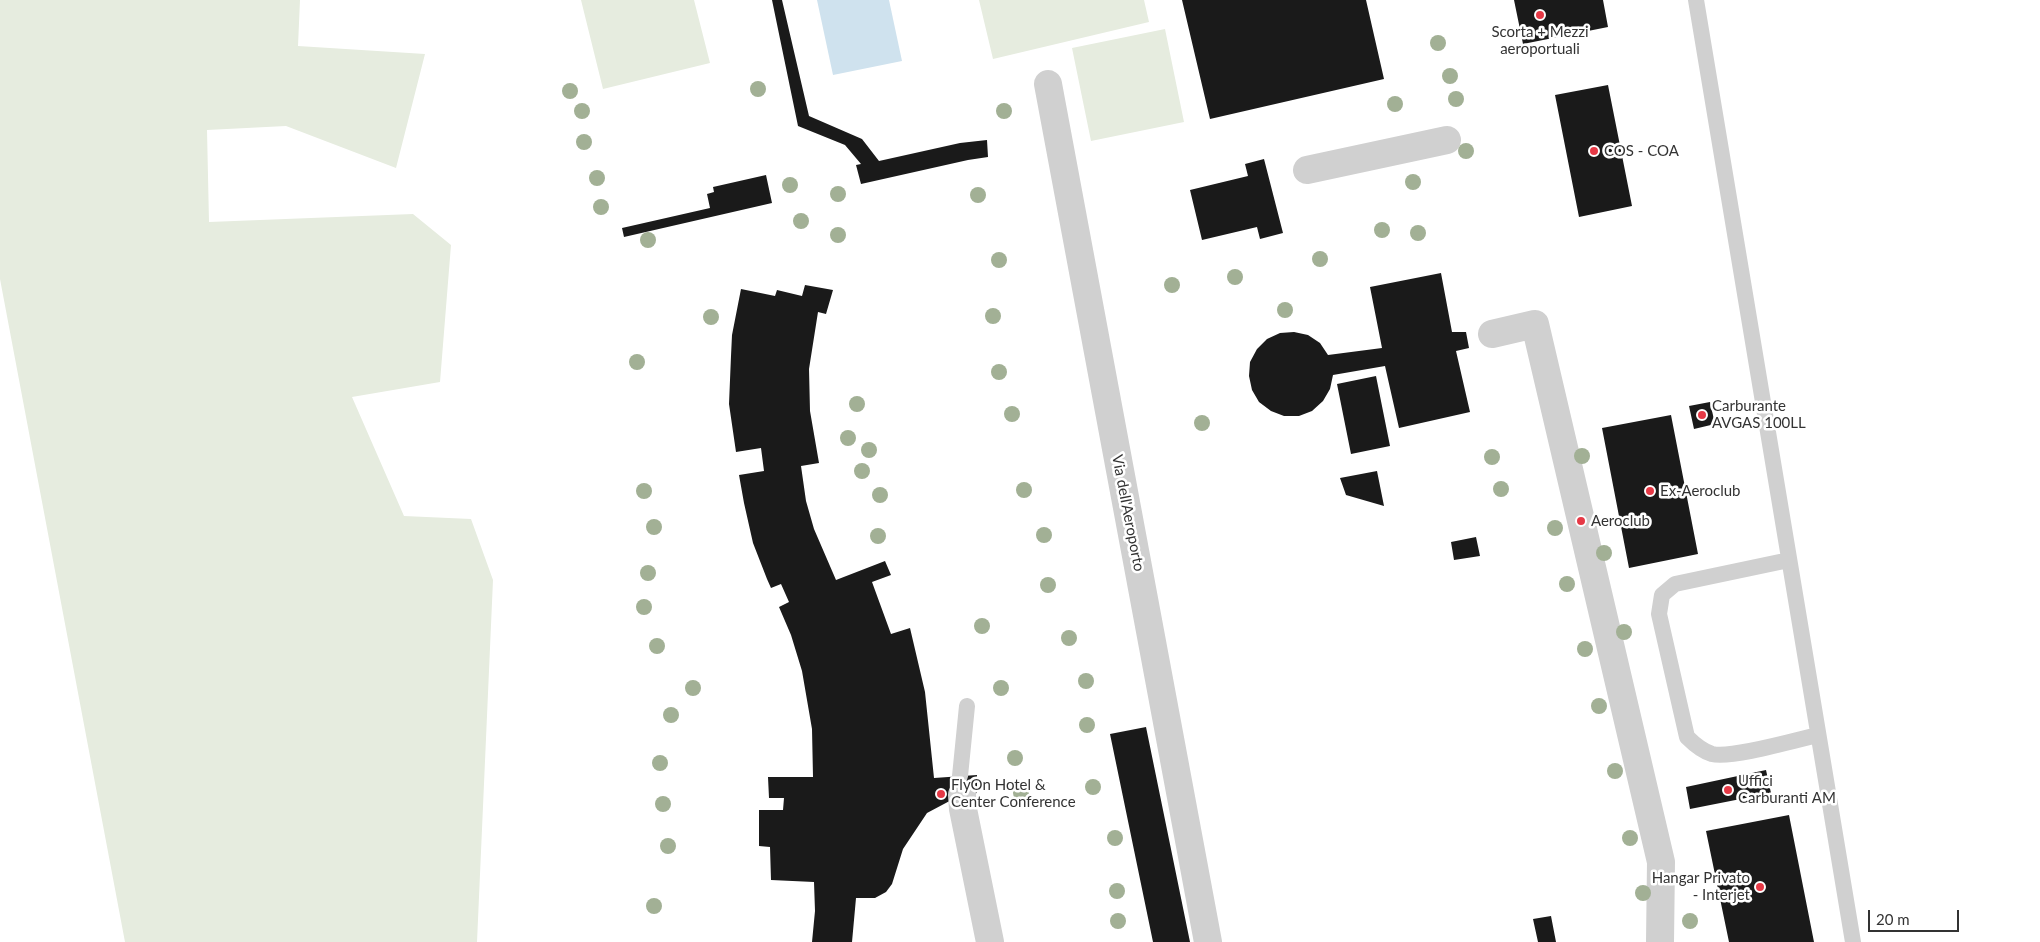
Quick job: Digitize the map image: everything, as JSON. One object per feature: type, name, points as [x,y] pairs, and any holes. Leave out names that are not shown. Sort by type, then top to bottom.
[{"type":"street","name":"Via dell'Aeroporto","points":[[1048,84],[1208,942]]},
{"type":"street","points":[[1308,170],[1447,140]]},
{"type":"street","points":[[1492,334],[1535,324],[1661,862],[1660,942]]},
{"type":"street","points":[[961,786],[963,809],[990,942]]},
{"type":"lane","points":[[1696,0],[1852,942]]},
{"type":"lane","points":[[1789,560],[1675,584],[1662,595],[1659,614],[1687,737],[1696,746],[1712,754],[1731,754],[1818,735]]},
{"type":"lane","points":[[961,786],[967,706]]},
{"type":"shaded area","points":[[0,0],[300,0],[298,46],[425,54],[396,168],[286,126],[207,130],[209,222],[413,214],[451,245],[440,382],[352,397],[404,516],[471,519],[493,580],[477,942],[125,942],[0,279]]},
{"type":"shaded area","points":[[581,0],[694,0],[710,63],[603,89]]},
{"type":"shaded area","points":[[979,0],[1144,0],[1149,22],[993,59]]},
{"type":"shaded area","points":[[1165,29],[1184,122],[1091,141],[1072,48]]},
{"type":"water","points":[[817,0],[889,0],[902,61],[833,75]]},
{"type":"building","points":[[772,0],[782,0],[809,116],[862,139],[879,161],[960,143],[987,140],[988,157],[861,184],[856,165],[861,164],[845,145],[798,126]]},
{"type":"building","points":[[1182,0],[1366,0],[1384,79],[1210,119]]},
{"type":"building","points":[[1514,0],[1603,0],[1608,27],[1523,44]]},
{"type":"building","name":"COS - COA","points":[[1608,85],[1632,206],[1579,217],[1555,95]]},
{"type":"building","points":[[1264,159],[1283,233],[1260,239],[1257,227],[1202,240],[1190,190],[1248,176],[1245,164]]},
{"type":"building","points":[[766,175],[772,203],[624,237],[622,228],[710,208],[707,194],[714,192],[713,187]]},
{"type":"building","points":[[1441,273],[1452,332],[1466,332],[1469,348],[1456,351],[1470,412],[1399,428],[1385,366],[1333,375],[1330,389],[1323,401],[1312,411],[1299,416],[1284,416],[1271,411],[1259,402],[1252,390],[1249,376],[1250,362],[1257,349],[1267,339],[1280,333],[1294,332],[1308,335],[1320,343],[1328,355],[1382,348],[1370,287]]},
{"type":"building","points":[[805,285],[833,290],[826,314],[818,312],[809,369],[810,411],[819,463],[801,466],[806,501],[814,529],[836,580],[885,561],[891,575],[872,582],[891,634],[910,628],[925,692],[934,778],[977,775],[977,793],[959,796],[927,813],[903,849],[892,884],[886,892],[875,898],[856,898],[852,942],[812,942],[815,911],[814,882],[771,880],[770,847],[759,846],[759,810],[783,810],[784,798],[769,798],[768,777],[813,777],[812,729],[802,671],[791,635],[779,607],[789,602],[781,584],[771,588],[753,543],[744,503],[739,475],[764,471],[761,448],[736,452],[729,404],[732,335],[741,289],[775,296],[777,290],[802,296]]},
{"type":"building","points":[[1376,376],[1390,446],[1351,454],[1337,384]]},
{"type":"building","name":"Carburante AVGAS 100LL","points":[[1710,402],[1715,424],[1694,429],[1689,406]]},
{"type":"building","name":"Ex-Aeroclub","points":[[1671,415],[1698,554],[1629,568],[1602,428]]},
{"type":"building","points":[[1377,471],[1384,506],[1346,495],[1340,478]]},
{"type":"building","points":[[1476,537],[1480,556],[1454,560],[1451,542]]},
{"type":"building","points":[[1146,727],[1190,942],[1153,942],[1110,734]]},
{"type":"building","name":"Uffici Carburanti AM","points":[[1766,770],[1771,793],[1690,809],[1686,787]]},
{"type":"building","name":"Hangar Privato - Interjet","points":[[1789,815],[1814,942],[1729,942],[1706,831]]},
{"type":"building","points":[[1551,916],[1556,942],[1538,942],[1533,919]]},
{"type":"place","name":"Scorta + Mezzi aeroportuali","points":[[1540,15]]},
{"type":"place","name":"COS - COA","points":[[1594,151]]},
{"type":"place","name":"Carburante AVGAS 100LL","points":[[1702,415]]},
{"type":"place","name":"Ex-Aeroclub","points":[[1650,491]]},
{"type":"place","name":"Aeroclub","points":[[1581,521]]},
{"type":"place","name":"Uffici Carburanti AM","points":[[1728,790]]},
{"type":"place","name":"FlyOn Hotel & Center Conference","points":[[941,794]]},
{"type":"place","name":"Hangar Privato - Interjet","points":[[1760,887]]}]
